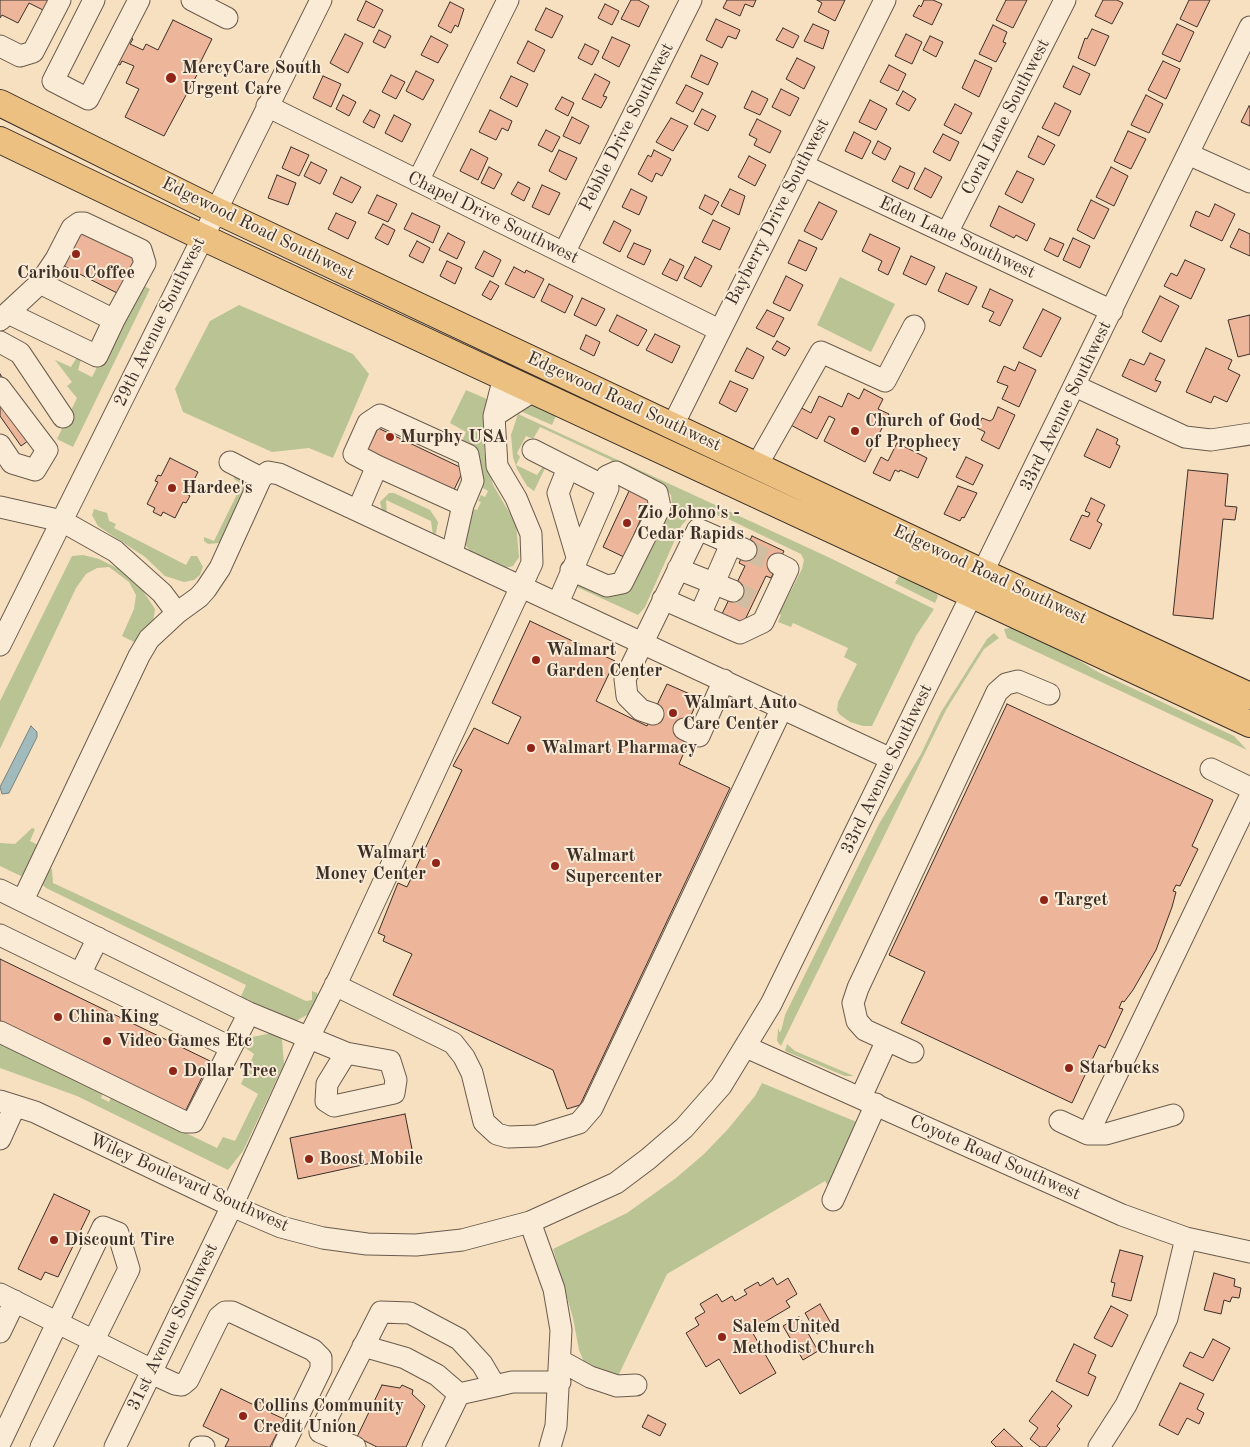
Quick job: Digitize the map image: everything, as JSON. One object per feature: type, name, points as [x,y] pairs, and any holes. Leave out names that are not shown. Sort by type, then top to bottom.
[{"type":"main road","name":"Edgewood Road Southwest","points":[[0,103],[216,210],[757,465],[979,584],[1250,724]]},
{"type":"main road","name":"Edgewood Road Southwest","points":[[0,140],[202,237],[533,391],[979,584],[1250,696]]},
{"type":"main road","points":[[504,377],[522,369],[602,406],[627,404]]},
{"type":"street","points":[[0,46],[20,56],[33,52],[60,0]]},
{"type":"street","points":[[94,0],[53,81],[88,99],[138,0]]},
{"type":"street","points":[[192,0],[227,18]]},
{"type":"street","name":"29th Avenue Southwest","points":[[0,645],[321,0]]},
{"type":"street","points":[[418,180],[508,0]]},
{"type":"street","name":"Pebble Drive Southwest","points":[[564,253],[691,0]]},
{"type":"street","name":"Bayberry Drive Southwest","points":[[673,425],[885,0]]},
{"type":"street","name":"Coral Lane Southwest","points":[[947,234],[1065,0]]},
{"type":"street","name":"33rd Avenue Southwest","points":[[530,1222],[616,1184],[648,1159],[684,1128],[721,1086],[746,1048],[771,1004],[979,584],[1250,27]]},
{"type":"street","name":"Chapel Drive Southwest","points":[[267,106],[719,330]]},
{"type":"street","points":[[1188,154],[1250,182]]},
{"type":"street","name":"Eden Lane Southwest","points":[[802,165],[1112,311]]},
{"type":"street","points":[[79,223],[84,223],[141,250],[145,263],[97,356],[4,317],[40,283],[72,228],[79,223]]},
{"type":"street","points":[[40,283],[114,320]]},
{"type":"street","points":[[757,465],[821,352],[885,381],[914,326]]},
{"type":"street","points":[[0,342],[20,353],[63,417]]},
{"type":"street","name":"31st Avenue Southwest","points":[[115,1447],[232,1206],[309,1037],[532,563],[531,534],[516,498],[497,466],[494,416],[504,377]]},
{"type":"street","points":[[1075,386],[1185,437],[1211,440],[1250,434]]},
{"type":"street","points":[[0,388],[47,450],[35,470],[12,463],[0,444]]},
{"type":"street","points":[[494,416],[533,391]]},
{"type":"street","points":[[452,554],[462,505],[473,481],[468,455],[380,415],[368,423],[354,454],[462,505]]},
{"type":"street","points":[[532,450],[608,488],[558,603]]},
{"type":"street","points":[[230,462],[261,478]]},
{"type":"street","points":[[358,510],[377,466]]},
{"type":"street","points":[[568,468],[558,493],[574,564],[607,586],[622,583],[660,507],[657,493],[616,472],[608,476],[603,485]]},
{"type":"street","points":[[23,900],[139,656],[149,639],[177,613],[199,597],[220,568],[261,478],[268,472],[279,474],[358,510],[892,759]]},
{"type":"street","points":[[0,507],[62,521],[116,551],[162,593],[177,613]]},
{"type":"street","points":[[652,714],[632,702],[626,696],[624,688],[625,679],[641,642],[698,529],[738,547],[714,583],[700,615]]},
{"type":"street","points":[[663,599],[740,633],[763,622],[762,604],[788,569],[778,564]]},
{"type":"street","points":[[678,569],[733,591]]},
{"type":"street","points":[[696,724],[724,680]]},
{"type":"street","points":[[912,1052],[865,1030],[857,1020],[853,1003],[862,979],[997,692],[1006,684],[1018,681],[1049,694]]},
{"type":"street","points":[[335,985],[453,1043],[464,1057],[472,1073],[484,1122],[497,1134],[518,1138],[537,1136],[579,1123],[592,1108],[782,708]]},
{"type":"street","points":[[1210,769],[1250,788]]},
{"type":"street","points":[[1088,1134],[1250,797]]},
{"type":"street","points":[[0,890],[249,1013],[346,1054]]},
{"type":"street","points":[[0,935],[230,1047]]},
{"type":"street","points":[[80,974],[98,938]]},
{"type":"street","points":[[0,1032],[185,1122],[193,1122],[249,1013]]},
{"type":"street","points":[[833,1200],[868,1101],[887,1040]]},
{"type":"street","name":"Coyote Road Southwest","points":[[746,1048],[1122,1215],[1186,1238],[1250,1252]]},
{"type":"street","points":[[0,1139],[7,1103]]},
{"type":"street","name":"Wiley Boulevard Southwest","points":[[7,1103],[34,1112],[232,1206],[281,1227],[324,1238],[367,1244],[416,1245],[462,1240],[530,1222]]},
{"type":"street","points":[[1060,1121],[1088,1134],[1106,1134],[1173,1115]]},
{"type":"street","points":[[530,1222],[554,1289],[561,1330],[556,1426],[550,1447]]},
{"type":"street","points":[[0,1444],[103,1227],[118,1233],[129,1269],[92,1340],[41,1447]]},
{"type":"street","points":[[1099,1447],[1126,1405],[1167,1318],[1186,1238]]},
{"type":"street","points":[[0,1332],[8,1298],[175,1384],[182,1385],[188,1380],[219,1317],[225,1312],[232,1312],[313,1350],[321,1358],[321,1369],[283,1447]]},
{"type":"street","points":[[342,1444],[320,1432],[381,1312],[410,1312],[459,1339],[482,1364],[495,1386]]},
{"type":"street","points":[[363,1346],[405,1358],[437,1375],[459,1394]]},
{"type":"street","points":[[459,1394],[560,1371],[617,1386],[636,1385]]},
{"type":"street","points":[[433,1447],[459,1394]]},
{"type":"green space","points":[[840,277],[895,304],[871,352],[817,325]]},
{"type":"green space","points":[[139,284],[150,289],[73,447],[57,439],[77,398],[67,386],[72,382],[55,360],[71,367],[77,357],[81,359],[78,370],[92,377]]},
{"type":"green space","points":[[239,305],[353,354],[369,374],[333,458],[309,448],[272,452],[183,412],[175,389],[210,321]]},
{"type":"green space","points":[[466,390],[489,400],[485,422],[484,451],[493,485],[516,524],[519,557],[513,566],[505,568],[472,553],[463,542],[464,530],[474,509],[477,510],[481,502],[478,501],[481,495],[485,497],[488,491],[483,488],[484,482],[480,462],[468,445],[469,442],[462,441],[466,432],[450,423]]},
{"type":"green space","points":[[528,402],[558,411],[552,425],[518,410]]},
{"type":"green space","points":[[518,414],[828,557],[934,609],[916,636],[872,726],[863,726],[850,722],[839,714],[837,710],[838,702],[857,664],[844,657],[848,648],[793,623],[791,627],[778,622],[781,615],[779,614],[802,569],[804,560],[801,554],[726,518],[706,512],[692,514],[681,526],[645,607],[638,615],[577,587],[576,584],[632,586],[672,506],[671,495],[666,489],[614,465],[611,460],[540,427],[533,439],[526,436],[517,453],[520,457],[516,465],[537,475],[544,465],[546,466],[534,491],[527,486],[517,469],[513,457],[511,435]]},
{"type":"green space","points":[[234,475],[245,480],[246,486],[222,539],[219,543],[208,544],[204,541],[204,537],[214,541],[242,484],[234,479]]},
{"type":"green space","points":[[389,493],[394,493],[430,510],[438,522],[436,533],[433,535],[431,521],[386,500],[387,514],[382,510],[380,502]]},
{"type":"green space","points":[[94,509],[107,513],[109,521],[116,524],[114,528],[186,565],[191,556],[197,556],[203,567],[200,575],[194,580],[184,582],[165,576],[145,557],[98,526],[92,515]]},
{"type":"green space","points":[[83,555],[99,559],[117,568],[143,591],[155,609],[153,623],[136,643],[122,636],[134,609],[136,595],[129,582],[109,567],[97,568],[86,574],[76,588],[0,749],[0,701],[72,556]]},
{"type":"green space","points":[[901,572],[932,589],[938,596],[935,603],[895,583]]},
{"type":"green space","points":[[1014,627],[1055,646],[1098,672],[1234,736],[1247,750],[1007,638],[1004,629]]},
{"type":"green space","points":[[994,633],[999,638],[984,649],[946,710],[781,1046],[777,1041],[778,1030],[779,1028],[779,1032],[781,1031],[785,1015],[879,824],[921,754],[941,712],[987,639]]},
{"type":"green space","points":[[32,828],[35,829],[30,841],[40,846],[25,878],[0,866],[0,843],[15,844]]},
{"type":"green space","points":[[52,869],[53,883],[306,1001],[312,1000],[312,991],[317,993],[318,997],[309,1014],[294,1022],[240,999],[246,985],[46,888],[41,883],[47,870]]},
{"type":"green space","points":[[272,1033],[282,1039],[284,1064],[243,1151],[228,1170],[77,1096],[0,1068],[0,1042],[103,1093],[101,1098],[109,1102],[111,1097],[217,1148],[223,1137],[235,1141],[258,1094],[241,1084],[254,1054],[244,1047],[252,1037]]},
{"type":"green space","points":[[787,1044],[795,1051],[854,1076],[845,1076],[785,1051]]},
{"type":"green space","points":[[762,1083],[859,1123],[828,1186],[825,1181],[667,1274],[619,1374],[615,1376],[586,1367],[579,1350],[573,1318],[553,1249],[627,1213],[676,1178],[704,1154],[728,1129],[755,1096]]},
{"type":"water","points":[[31,726],[37,732],[37,737],[9,793],[2,794],[0,787]]},
{"type":"building","points":[[0,0],[56,0],[49,13],[29,3],[18,23],[2,15],[0,18]]},
{"type":"building","points":[[631,0],[638,0],[649,6],[639,27],[621,19]]},
{"type":"building","points":[[727,0],[756,0],[753,7],[745,4],[740,16],[723,8]]},
{"type":"building","points":[[817,0],[845,0],[835,21],[818,12],[822,3]]},
{"type":"building","points":[[924,0],[933,0],[942,4],[932,25],[913,16]]},
{"type":"building","points":[[1006,0],[1027,0],[1013,28],[996,20]]},
{"type":"building","points":[[1103,0],[1117,0],[1123,3],[1112,24],[1095,16]]},
{"type":"building","points":[[1189,0],[1210,0],[1197,27],[1180,19]]},
{"type":"building","points":[[366,1],[383,10],[374,28],[357,20]]},
{"type":"building","points":[[450,2],[464,9],[458,27],[455,25],[451,33],[438,26]]},
{"type":"building","points":[[605,4],[619,11],[612,25],[598,18]]},
{"type":"building","points":[[546,8],[563,16],[552,38],[535,30]]},
{"type":"building","points":[[716,19],[740,30],[736,39],[728,36],[722,48],[706,40]]},
{"type":"building","points":[[173,20],[212,39],[197,69],[199,71],[164,136],[125,117],[139,89],[126,83],[134,66],[122,61],[120,65],[116,63],[129,37],[133,39],[130,44],[143,50],[146,44],[158,50]]},
{"type":"building","points":[[813,24],[829,31],[823,49],[804,41]]},
{"type":"building","points":[[1177,24],[1194,32],[1180,62],[1162,54]]},
{"type":"building","points":[[993,25],[1007,32],[1003,42],[1006,43],[996,62],[979,54]]},
{"type":"building","points":[[783,28],[799,36],[793,48],[776,40]]},
{"type":"building","points":[[1092,29],[1109,36],[1095,66],[1078,58],[1085,38],[1087,39]]},
{"type":"building","points":[[379,30],[391,36],[385,48],[373,42]]},
{"type":"building","points":[[345,34],[363,43],[348,73],[330,63]]},
{"type":"building","points":[[906,34],[922,42],[912,64],[895,56]]},
{"type":"building","points":[[431,36],[448,45],[438,63],[421,55]]},
{"type":"building","points":[[930,36],[943,42],[936,57],[923,50]]},
{"type":"building","points":[[612,37],[630,45],[619,67],[602,58]]},
{"type":"building","points":[[528,41],[545,50],[534,72],[517,63]]},
{"type":"building","points":[[585,44],[599,51],[592,65],[578,58]]},
{"type":"building","points":[[701,55],[718,63],[708,85],[691,77]]},
{"type":"building","points":[[797,58],[815,67],[804,89],[786,79]]},
{"type":"building","points":[[975,60],[992,68],[979,97],[962,88]]},
{"type":"building","points":[[1163,61],[1180,69],[1166,99],[1148,90]]},
{"type":"building","points":[[889,65],[906,74],[898,91],[880,82]]},
{"type":"building","points":[[1073,66],[1090,74],[1080,95],[1063,87]]},
{"type":"building","points":[[416,71],[434,80],[423,100],[406,91]]},
{"type":"building","points":[[595,74],[610,82],[603,96],[607,97],[601,108],[582,99]]},
{"type":"building","points":[[391,75],[405,82],[396,99],[382,92]]},
{"type":"building","points":[[323,76],[341,84],[331,107],[313,98]]},
{"type":"building","points":[[511,76],[528,84],[517,107],[500,98]]},
{"type":"building","points":[[686,85],[703,93],[693,112],[676,103]]},
{"type":"building","points":[[781,89],[799,98],[790,116],[772,107]]},
{"type":"building","points":[[752,91],[768,99],[760,115],[744,108]]},
{"type":"building","points":[[903,91],[916,99],[909,111],[896,104]]},
{"type":"building","points":[[343,95],[356,102],[349,116],[336,109]]},
{"type":"building","points":[[1146,95],[1163,104],[1149,133],[1131,125]]},
{"type":"building","points":[[562,97],[574,103],[568,116],[555,109]]},
{"type":"building","points":[[870,100],[887,109],[876,130],[859,122]]},
{"type":"building","points":[[1055,103],[1071,111],[1059,136],[1042,128]]},
{"type":"building","points":[[955,104],[972,113],[961,134],[944,125]]},
{"type":"building","points":[[1250,106],[1250,126],[1241,122]]},
{"type":"building","points":[[702,109],[716,116],[708,131],[694,124]]},
{"type":"building","points":[[370,110],[380,115],[374,128],[363,122]]},
{"type":"building","points":[[490,110],[512,121],[508,131],[502,128],[496,140],[479,132]]},
{"type":"building","points":[[394,115],[411,124],[402,142],[385,133]]},
{"type":"building","points":[[572,117],[589,126],[580,144],[563,136]]},
{"type":"building","points":[[671,118],[688,126],[673,151],[656,142]]},
{"type":"building","points":[[757,119],[781,131],[770,153],[754,145],[757,139],[749,135]]},
{"type":"building","points":[[546,130],[560,137],[552,152],[538,145]]},
{"type":"building","points":[[1128,131],[1146,139],[1131,169],[1114,161]]},
{"type":"building","points":[[854,132],[871,141],[862,159],[845,151]]},
{"type":"building","points":[[943,134],[959,142],[950,161],[933,152]]},
{"type":"building","points":[[1038,136],[1055,145],[1044,165],[1028,157]]},
{"type":"building","points":[[878,141],[891,148],[885,160],[872,153]]},
{"type":"building","points":[[291,147],[309,155],[299,176],[282,168]]},
{"type":"building","points":[[471,149],[488,158],[478,180],[460,171]]},
{"type":"building","points":[[559,150],[577,158],[566,180],[549,171]]},
{"type":"building","points":[[654,150],[671,159],[662,176],[656,173],[652,182],[638,174],[648,155],[651,157]]},
{"type":"building","points":[[749,156],[766,165],[755,186],[738,177]]},
{"type":"building","points":[[311,162],[327,170],[320,184],[304,176]]},
{"type":"building","points":[[900,166],[915,173],[908,189],[892,181]]},
{"type":"building","points":[[489,167],[502,174],[494,189],[481,183]]},
{"type":"building","points":[[1111,167],[1128,176],[1114,206],[1096,197]]},
{"type":"building","points":[[925,168],[942,177],[931,198],[914,189]]},
{"type":"building","points":[[1017,171],[1034,179],[1022,203],[1005,194]]},
{"type":"building","points":[[277,175],[296,183],[288,205],[268,198]]},
{"type":"building","points":[[341,177],[361,187],[352,203],[333,194]]},
{"type":"building","points":[[518,182],[530,188],[524,201],[511,194]]},
{"type":"building","points":[[542,185],[560,193],[549,215],[532,207]]},
{"type":"building","points":[[631,189],[647,197],[639,215],[622,207]]},
{"type":"building","points":[[730,189],[745,196],[739,215],[721,206]]},
{"type":"building","points":[[377,195],[397,204],[388,222],[368,213]]},
{"type":"building","points":[[705,195],[719,202],[712,215],[699,208]]},
{"type":"building","points":[[1091,200],[1109,209],[1094,239],[1077,230]]},
{"type":"building","points":[[819,202],[837,211],[822,240],[804,231]]},
{"type":"building","points":[[1215,204],[1235,214],[1222,241],[1190,226],[1196,211],[1209,217]]},
{"type":"building","points":[[999,206],[1035,224],[1027,241],[1016,235],[1014,238],[990,226]]},
{"type":"building","points":[[336,213],[356,222],[348,239],[328,229]]},
{"type":"building","points":[[412,213],[440,226],[433,243],[404,229]]},
{"type":"building","points":[[713,220],[730,228],[720,250],[702,242]]},
{"type":"building","points":[[614,221],[631,230],[620,252],[603,243]]},
{"type":"building","points":[[383,224],[395,230],[388,245],[375,238]]},
{"type":"building","points":[[1239,229],[1250,234],[1250,256],[1230,247]]},
{"type":"building","points":[[80,230],[139,260],[121,295],[62,265]]},
{"type":"building","points":[[448,233],[465,242],[457,259],[439,250]]},
{"type":"building","points":[[870,234],[900,248],[888,275],[878,270],[882,261],[862,251]]},
{"type":"building","points":[[1050,238],[1064,244],[1058,257],[1044,250]]},
{"type":"building","points":[[1073,238],[1090,246],[1080,268],[1063,260]]},
{"type":"building","points":[[799,240],[817,248],[806,271],[788,263]]},
{"type":"building","points":[[417,241],[430,248],[423,263],[409,256]]},
{"type":"building","points":[[634,243],[651,250],[644,265],[627,257]]},
{"type":"building","points":[[484,251],[501,260],[493,277],[475,268]]},
{"type":"building","points":[[911,256],[935,267],[926,285],[903,274]]},
{"type":"building","points":[[695,257],[712,266],[701,287],[684,278]]},
{"type":"building","points":[[670,259],[684,266],[677,281],[662,274]]},
{"type":"building","points":[[1185,260],[1205,269],[1191,299],[1164,286],[1171,273],[1177,276]]},
{"type":"building","points":[[447,261],[462,268],[455,284],[440,276]]},
{"type":"building","points":[[514,267],[525,273],[526,270],[544,279],[534,298],[505,284]]},
{"type":"building","points":[[946,273],[977,287],[968,305],[938,291]]},
{"type":"building","points":[[786,276],[803,285],[790,311],[773,303]]},
{"type":"building","points":[[490,281],[499,286],[491,300],[482,295]]},
{"type":"building","points":[[549,284],[573,296],[565,313],[541,301]]},
{"type":"building","points":[[990,289],[1013,300],[1000,326],[989,321],[994,312],[982,307]]},
{"type":"building","points":[[1160,296],[1179,306],[1161,342],[1142,332]]},
{"type":"building","points":[[582,298],[605,309],[596,326],[574,315]]},
{"type":"building","points":[[1043,309],[1061,318],[1041,357],[1023,348]]},
{"type":"building","points":[[767,310],[784,318],[774,337],[756,328]]},
{"type":"building","points":[[617,315],[647,330],[638,346],[609,331]]},
{"type":"building","points":[[1250,315],[1250,354],[1238,357],[1228,320]]},
{"type":"building","points":[[655,334],[680,346],[672,363],[646,350]]},
{"type":"building","points":[[586,335],[600,342],[594,356],[580,349]]},
{"type":"building","points":[[777,341],[790,348],[785,356],[772,349]]},
{"type":"building","points":[[747,348],[764,357],[753,379],[735,371]]},
{"type":"building","points":[[1206,348],[1232,360],[1228,369],[1240,375],[1227,402],[1214,396],[1211,403],[1186,392]]},
{"type":"building","points":[[1150,353],[1165,360],[1155,380],[1161,382],[1156,392],[1122,376],[1130,359],[1144,365]]},
{"type":"building","points":[[1019,362],[1036,370],[1019,407],[1002,399],[1008,386],[997,382],[1004,366],[1015,371]]},
{"type":"building","points":[[0,374],[40,432],[21,446],[0,416]]},
{"type":"building","points":[[730,381],[748,389],[736,412],[719,403]]},
{"type":"building","name":"Church of God of Prophecy","points":[[864,389],[883,399],[878,409],[889,414],[865,462],[824,441],[835,419],[829,416],[817,439],[787,423],[796,405],[811,413],[819,396],[842,407],[848,393],[859,399]]},
{"type":"building","points":[[998,407],[1015,415],[999,449],[981,440],[985,432],[977,428],[982,418],[990,421],[993,419]]},
{"type":"building","points":[[378,428],[464,469],[451,496],[365,455]]},
{"type":"building","points":[[1097,429],[1118,439],[1116,444],[1120,446],[1110,468],[1084,456]]},
{"type":"building","points":[[897,443],[927,458],[918,478],[900,470],[899,472],[895,470],[890,481],[873,473],[881,457],[888,461]]},
{"type":"building","points":[[966,457],[983,465],[973,485],[956,477]]},
{"type":"building","name":"Hardee's","points":[[170,458],[198,472],[187,494],[190,496],[186,503],[183,502],[175,518],[163,512],[161,516],[153,512],[155,508],[147,504],[158,482],[155,481],[158,475],[161,476]]},
{"type":"building","points":[[1188,470],[1228,474],[1225,506],[1237,507],[1235,520],[1223,519],[1213,619],[1173,615]]},
{"type":"building","points":[[958,486],[977,493],[964,518],[962,517],[960,521],[944,514]]},
{"type":"building","name":"Zio Johno's - Cedar Rapids","points":[[630,489],[650,498],[624,557],[603,547]]},
{"type":"building","points":[[1091,498],[1105,505],[1097,521],[1102,524],[1090,549],[1070,540],[1082,515],[1088,517],[1090,513],[1085,511]]},
{"type":"building","points":[[752,536],[784,551],[771,578],[766,576],[743,624],[722,614],[745,566],[739,563]]},
{"type":"building","name":"Walmart Supercenter","points":[[530,621],[615,661],[596,701],[647,726],[667,684],[699,698],[680,739],[688,743],[679,764],[730,788],[580,1105],[567,1109],[553,1070],[393,995],[412,954],[383,941],[385,936],[378,933],[398,883],[407,887],[462,770],[453,766],[474,728],[508,744],[521,717],[492,703]]},
{"type":"building","name":"Target","points":[[1007,704],[1213,800],[1192,846],[1198,849],[1180,886],[1176,885],[1173,891],[1176,892],[1172,907],[1156,950],[1133,990],[1124,1002],[1122,1001],[1119,1008],[1123,1009],[1105,1048],[1099,1045],[1072,1103],[901,1023],[925,972],[889,955]]},
{"type":"building","points":[[0,959],[210,1061],[185,1112],[0,1022]]},
{"type":"building","points":[[405,1114],[413,1154],[298,1179],[290,1138]]},
{"type":"building","name":"Discount Tire","points":[[54,1194],[90,1211],[58,1277],[45,1272],[41,1280],[18,1269]]},
{"type":"building","points":[[1120,1250],[1143,1256],[1131,1301],[1112,1296],[1115,1283],[1111,1282]]},
{"type":"building","points":[[1214,1273],[1235,1279],[1234,1286],[1241,1288],[1239,1298],[1232,1297],[1230,1302],[1224,1300],[1221,1314],[1204,1310]]},
{"type":"building","name":"Salem United Methodist Church","points":[[773,1278],[777,1285],[788,1278],[797,1294],[786,1301],[790,1307],[751,1330],[776,1373],[740,1394],[719,1359],[706,1367],[686,1333],[699,1325],[695,1318],[705,1312],[700,1304],[717,1294],[722,1302],[732,1296],[735,1301],[747,1294],[744,1290],[758,1282],[760,1286]]},
{"type":"building","points":[[820,1304],[832,1325],[817,1334],[805,1313]]},
{"type":"building","points":[[1111,1306],[1128,1315],[1112,1347],[1094,1338]]},
{"type":"building","points":[[799,1317],[818,1351],[803,1360],[783,1326]]},
{"type":"building","points":[[1213,1339],[1230,1348],[1213,1381],[1183,1366],[1190,1352],[1203,1358]]},
{"type":"building","points":[[1074,1344],[1096,1355],[1088,1373],[1096,1377],[1088,1396],[1056,1381]]},
{"type":"building","points":[[1180,1383],[1204,1394],[1197,1409],[1204,1413],[1199,1424],[1187,1418],[1178,1435],[1159,1425]]},
{"type":"building","points":[[382,1385],[400,1388],[402,1385],[413,1390],[412,1394],[425,1406],[406,1447],[377,1447],[357,1437]]},
{"type":"building","name":"Collins Community Credit Union","points":[[221,1389],[254,1405],[256,1401],[261,1403],[262,1400],[274,1406],[271,1413],[284,1419],[270,1447],[225,1447],[229,1439],[203,1426]]},
{"type":"building","points":[[1052,1391],[1072,1406],[1057,1426],[1060,1429],[1046,1447],[1040,1447],[1030,1439],[1038,1428],[1029,1421]]},
{"type":"building","points":[[648,1415],[666,1424],[660,1436],[642,1427]]},
{"type":"building","points":[[1004,1429],[1023,1447],[996,1447],[991,1442]]},
{"type":"tunnel","points":[[746,550],[778,564]]},
{"type":"tunnel","points":[[733,591],[754,601]]},
{"type":"place","name":"MercyCare South Urgent Care","points":[[171,78]]},
{"type":"place","name":"Caribou Coffee","points":[[76,254]]},
{"type":"place","name":"Church of God of Prophecy","points":[[855,431]]},
{"type":"place","name":"Murphy USA","points":[[390,437]]},
{"type":"place","name":"Hardee's","points":[[172,488]]},
{"type":"place","name":"Zio Johno's - Cedar Rapids","points":[[627,523]]},
{"type":"place","name":"Walmart Garden Center","points":[[536,660]]},
{"type":"place","name":"Walmart Auto Care Center","points":[[673,713]]},
{"type":"place","name":"Walmart Pharmacy","points":[[531,748]]},
{"type":"place","name":"Walmart Money Center","points":[[436,863]]},
{"type":"place","name":"Walmart Supercenter","points":[[555,866]]},
{"type":"place","name":"Target","points":[[1044,900]]},
{"type":"place","name":"China King","points":[[58,1017]]},
{"type":"place","name":"Video Games Etc","points":[[107,1041]]},
{"type":"place","name":"Starbucks","points":[[1069,1068]]},
{"type":"place","name":"Dollar Tree","points":[[173,1071]]},
{"type":"place","name":"Boost Mobile","points":[[309,1159]]},
{"type":"place","name":"Discount Tire","points":[[54,1240]]},
{"type":"place","name":"Salem United Methodist Church","points":[[722,1337]]},
{"type":"place","name":"Collins Community Credit Union","points":[[243,1416]]}]
